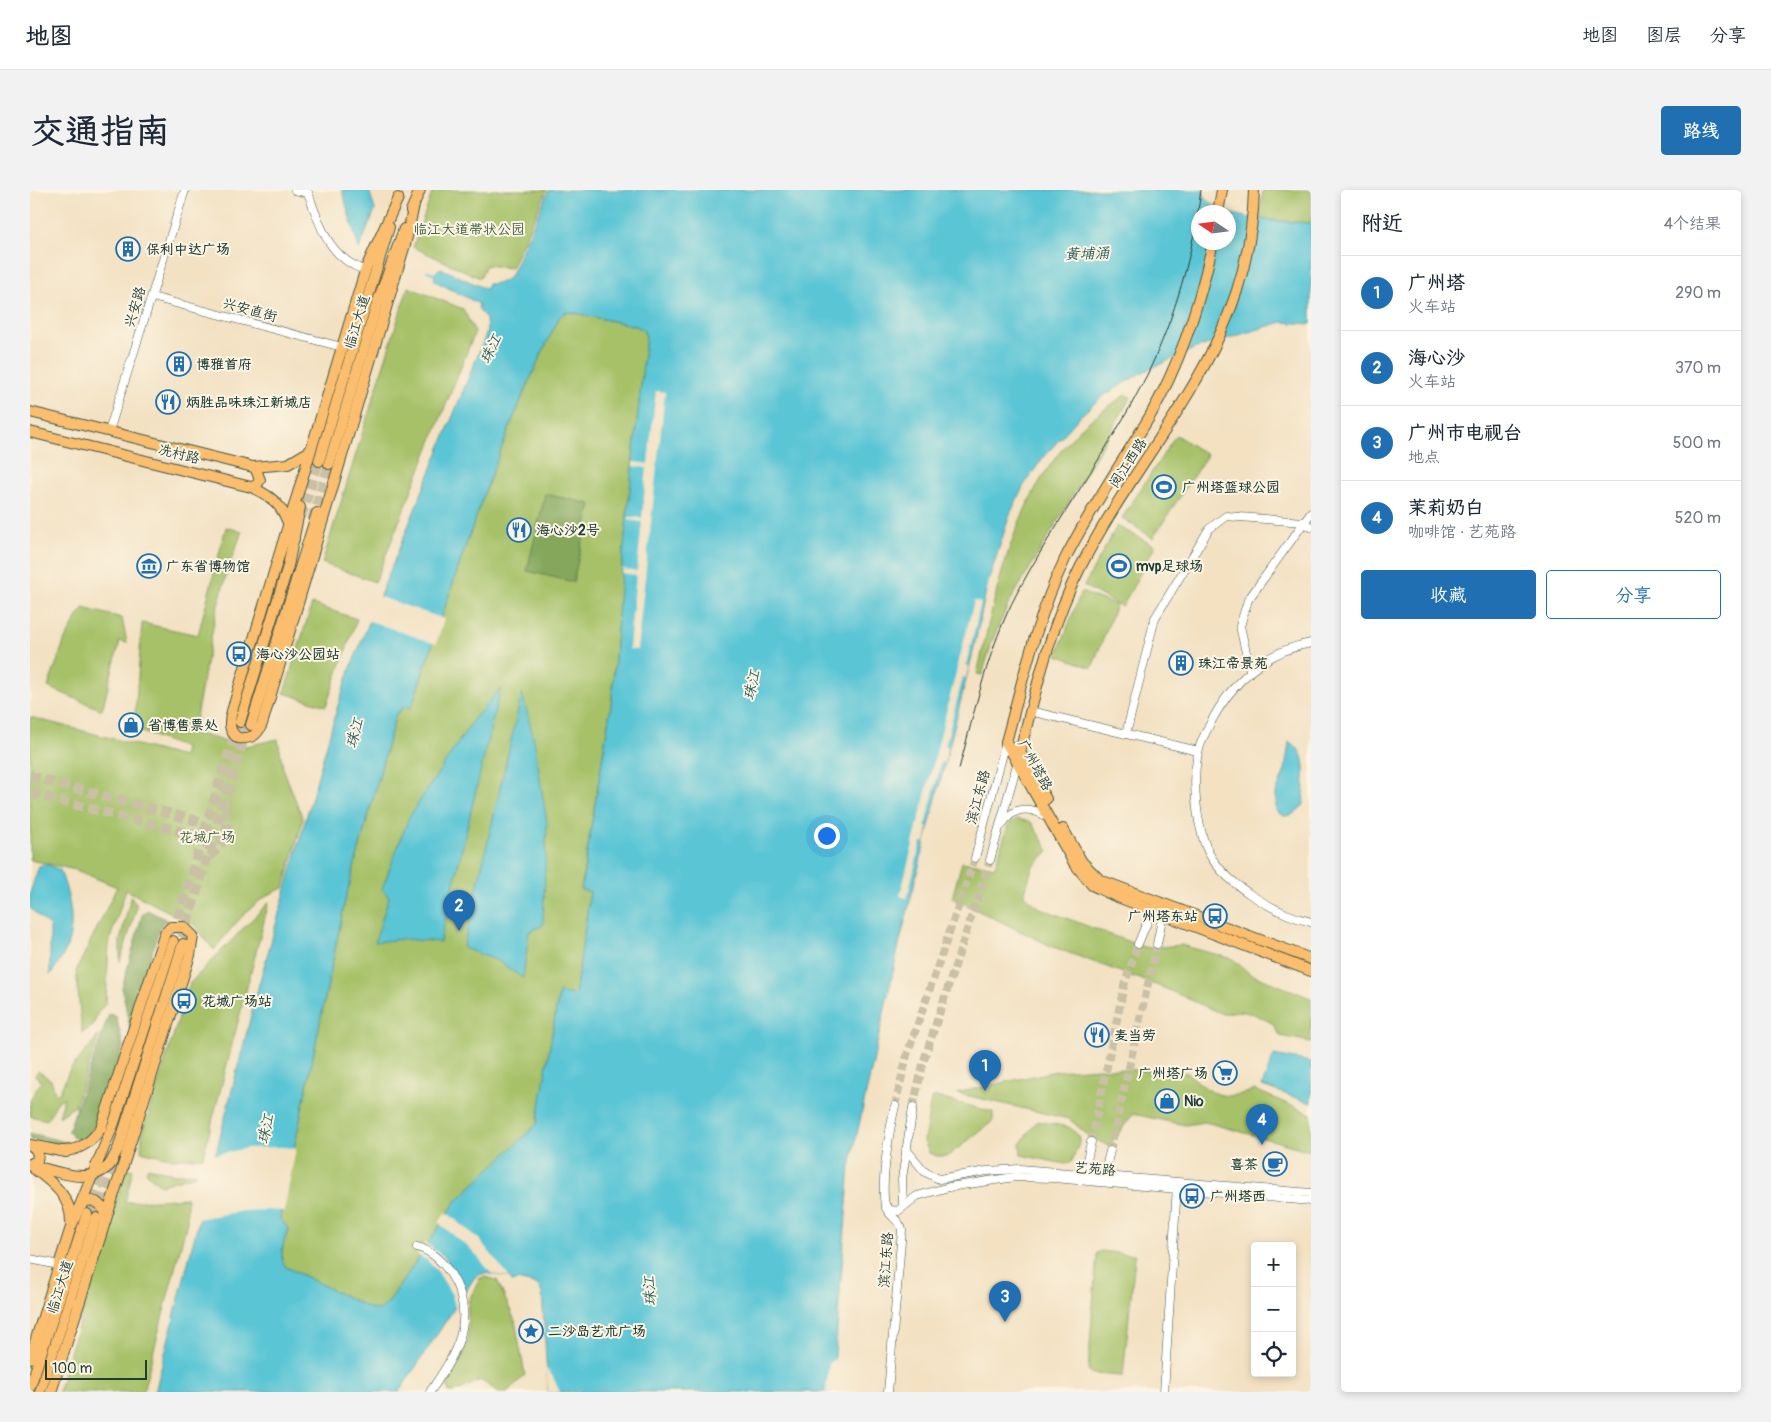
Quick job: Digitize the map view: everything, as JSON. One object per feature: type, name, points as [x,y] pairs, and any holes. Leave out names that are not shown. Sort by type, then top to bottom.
[{"type":"main road","name":"临江大道","points":[[328,464],[377,304],[420,190]]},
{"type":"main road","points":[[1219,205],[1222,190]]},
{"type":"main road","name":"阅江西路","points":[[1020,752],[1052,634],[1081,567],[1113,511],[1183,404],[1216,346],[1232,308],[1250,240],[1254,190]]},
{"type":"main road","name":"临江大道","points":[[328,464],[399,194]]},
{"type":"main road","points":[[328,464],[262,724],[251,738],[238,738],[230,731],[230,719],[366,271],[399,194]]},
{"type":"main road","name":"阅江西路","points":[[1006,742],[1031,646],[1052,588],[1099,498],[1150,415],[1188,334],[1204,284],[1211,250]]},
{"type":"main road","name":"冼村路","points":[[30,412],[255,467],[288,464],[310,451]]},
{"type":"main road","name":"冼村路","points":[[30,432],[251,487],[270,497],[283,510],[294,539]]},
{"type":"main road","points":[[303,478],[294,539],[245,723],[318,511],[328,464]]},
{"type":"main road","points":[[251,487],[256,486],[260,480],[255,467]]},
{"type":"main road","name":"广州塔路","points":[[1006,742],[1020,752],[1087,869],[1100,880],[1311,959]]},
{"type":"main road","name":"广州塔路","points":[[1006,742],[1074,863],[1092,885],[1311,971]]},
{"type":"main road","points":[[60,1151],[76,1148],[90,1141],[101,1128],[165,933],[171,927],[180,925],[191,932],[192,945],[129,1128],[109,1166]]},
{"type":"main road","points":[[52,1392],[91,1216],[91,1176],[114,1123],[178,942],[124,1145],[123,1163]]},
{"type":"main road","points":[[30,1145],[76,1152],[88,1148],[105,1134],[114,1123]]},
{"type":"main road","points":[[71,1227],[91,1216],[123,1163],[129,1128]]},
{"type":"main road","points":[[30,1145],[35,1148],[38,1154],[37,1161],[30,1165]]},
{"type":"main road","points":[[30,1165],[81,1177],[91,1176],[109,1166],[124,1145]]},
{"type":"main road","points":[[30,1165],[62,1193],[72,1217],[71,1227],[30,1358]]},
{"type":"main road","name":"临江大道","points":[[30,1387],[91,1216]]},
{"type":"main road","name":"临江大道","points":[[40,1392],[91,1216]]},
{"type":"street","name":"兴安路","points":[[109,431],[185,190]]},
{"type":"street","points":[[296,190],[308,192],[323,232],[332,247],[350,266],[366,271]]},
{"type":"street","name":"兴安直街","points":[[152,297],[342,346]]},
{"type":"street","points":[[1250,670],[1240,626],[1248,600],[1308,524],[1311,513]]},
{"type":"street","points":[[1126,734],[1155,618],[1209,529],[1226,516],[1308,524]]},
{"type":"street","points":[[1311,643],[1271,656],[1250,670],[1233,686],[1219,706],[1198,751],[1196,788],[1207,848],[1232,880],[1250,894],[1289,917],[1311,922]]},
{"type":"street","points":[[1030,711],[1198,751]]},
{"type":"street","name":"滨江东路","points":[[974,858],[1006,742]]},
{"type":"street","name":"滨江东路","points":[[990,860],[1020,752]]},
{"type":"street","points":[[999,831],[1012,812],[1019,809],[1037,811],[1050,819]]},
{"type":"street","points":[[1138,944],[1152,910],[1164,903]]},
{"type":"street","points":[[1157,944],[1164,914],[1164,903]]},
{"type":"street","points":[[894,1106],[887,1160],[886,1206],[894,1211],[903,1207],[902,1178],[913,1107]]},
{"type":"street","points":[[1090,1142],[1084,1173],[1094,1181],[1104,1175],[1110,1151]]},
{"type":"street","name":"艺苑路","points":[[906,1149],[925,1172],[939,1179],[1003,1170],[1084,1173],[1311,1201]]},
{"type":"street","name":"艺苑路","points":[[903,1207],[910,1200],[926,1193],[982,1180],[1033,1177],[1311,1192]]},
{"type":"street","points":[[1164,1392],[1177,1185]]},
{"type":"street","name":"滨江东路","points":[[886,1206],[889,1213],[899,1222],[902,1230],[888,1392]]},
{"type":"street","points":[[417,1247],[434,1256],[447,1268],[459,1289],[464,1314],[459,1346],[430,1392]]},
{"type":"street","points":[[30,1258],[59,1265]]},
{"type":"green space","name":"临江大道带状公园","points":[[433,190],[547,190],[511,268],[486,265],[480,278],[413,247]]},
{"type":"green space","points":[[1263,190],[1311,190],[1311,223],[1260,219]]},
{"type":"green space","points":[[408,287],[463,309],[475,332],[375,582],[322,563]]},
{"type":"green space","points":[[570,312],[636,326],[643,330],[646,336],[621,574],[612,699],[581,889],[590,892],[575,995],[559,993],[537,1125],[457,1200],[388,1303],[379,1310],[371,1309],[286,1267],[283,1263],[282,1254],[288,1229],[280,1219],[281,1212],[345,901],[396,714],[404,707],[411,708],[496,461],[536,365],[559,318],[564,313]]},
{"type":"green space","points":[[1125,395],[1131,397],[1008,605],[993,639],[982,675],[977,674],[1009,549],[1034,491],[1051,464],[1078,432],[1097,415]]},
{"type":"green space","name":"广州塔篮球公园","points":[[1176,435],[1207,455],[1153,538],[1122,518]]},
{"type":"green space","points":[[545,494],[591,504],[573,582],[527,571]]},
{"type":"green space","name":"mvp足球场","points":[[1117,526],[1155,546],[1122,607],[1084,586]]},
{"type":"green space","name":"花城广场","points":[[226,527],[242,532],[229,565],[215,617],[193,733],[246,746],[278,739],[283,768],[303,819],[284,888],[254,906],[237,922],[214,950],[193,924],[126,890],[109,942],[106,1003],[98,1012],[93,1026],[82,1033],[76,971],[117,887],[76,870],[30,860],[30,717],[183,757],[185,748],[134,729],[142,623],[198,635]]},
{"type":"green space","name":"mvp足球场","points":[[1081,592],[1116,605],[1092,668],[1057,655]]},
{"type":"green space","points":[[312,604],[357,619],[326,706],[284,693]]},
{"type":"green space","points":[[83,608],[122,618],[127,643],[120,641],[102,710],[48,687],[65,639]]},
{"type":"green space","points":[[1017,819],[1031,822],[1049,851],[1032,868],[1024,895],[1040,908],[1140,946],[1149,948],[1181,945],[1233,959],[1250,974],[1311,998],[1311,1042],[1280,1036],[1272,1023],[1254,1014],[1238,1011],[1222,1014],[1164,988],[1053,947],[952,898],[962,862],[995,867],[1008,825]]},
{"type":"green space","points":[[131,896],[136,904],[136,910],[120,962],[120,941]]},
{"type":"green space","points":[[269,902],[203,1157],[174,1159],[141,1151],[142,1133],[190,983]]},
{"type":"green space","points":[[147,910],[171,922],[163,922],[159,929],[130,1029],[122,988],[142,915]]},
{"type":"green space","points":[[109,1014],[116,1016],[123,1046],[96,1128],[80,1143],[68,1132]]},
{"type":"green space","points":[[99,1035],[75,1106],[59,1117],[64,1098],[58,1101],[47,1120],[30,1116],[30,1100],[41,1082],[35,1075],[38,1071],[51,1080],[55,1093],[59,1094],[69,1071]]},
{"type":"green space","points":[[1099,1068],[1189,1073],[1204,1087],[1226,1096],[1255,1090],[1311,1114],[1311,1151],[1205,1122],[1185,1125],[1133,1114],[1109,1146],[1090,1137],[1069,1119],[956,1093],[1056,1071]]},
{"type":"green space","points":[[936,1097],[993,1112],[993,1121],[948,1156],[937,1156],[929,1153],[924,1141],[931,1099]]},
{"type":"green space","points":[[1037,1121],[1069,1127],[1079,1136],[1079,1144],[1072,1161],[1065,1164],[1021,1155],[1020,1144]]},
{"type":"green space","points":[[30,1133],[70,1143],[64,1146],[30,1140]]},
{"type":"green space","points":[[148,1167],[175,1174],[195,1173],[196,1175],[161,1185],[151,1178],[146,1171]]},
{"type":"green space","points":[[127,1168],[133,1170],[125,1202],[187,1198],[187,1222],[143,1392],[58,1392]]},
{"type":"green space","points":[[1101,1251],[1135,1255],[1123,1376],[1093,1374],[1088,1370],[1097,1253]]},
{"type":"green space","points":[[485,1277],[497,1280],[515,1321],[525,1375],[507,1392],[499,1392],[480,1380],[455,1392],[449,1392],[447,1381],[460,1361],[468,1340],[468,1302],[480,1278]]},
{"type":"water","points":[[342,190],[369,190],[375,210],[359,249]]},
{"type":"water","points":[[549,190],[1202,190],[1208,201],[1214,205],[1191,205],[1191,250],[1236,250],[1236,214],[1267,220],[1311,223],[1311,324],[1282,322],[1196,348],[1143,372],[1103,396],[1081,415],[1042,459],[1024,485],[1010,514],[988,582],[973,652],[899,945],[850,1166],[832,1392],[548,1392],[542,1293],[538,1285],[517,1280],[512,1282],[509,1277],[484,1273],[475,1277],[399,1392],[155,1392],[259,984],[338,705],[351,667],[487,332],[486,319],[478,308],[479,304],[435,281],[434,274],[440,268],[486,289],[488,284],[500,283],[510,277]],"holes":[[[570,312],[636,326],[643,330],[646,336],[621,574],[612,699],[581,890],[590,892],[575,995],[559,992],[537,1124],[457,1200],[388,1303],[379,1310],[371,1309],[286,1267],[282,1259],[288,1228],[280,1219],[281,1212],[345,901],[396,714],[404,707],[411,708],[496,461],[536,365],[559,318],[564,313]]]},
{"type":"water","points":[[500,689],[440,942],[403,939],[375,942],[389,897],[382,889],[409,817],[473,720]]},
{"type":"water","points":[[522,693],[534,740],[547,823],[543,925],[529,932],[523,978],[498,961],[463,948]]},
{"type":"water","points":[[1289,742],[1296,747],[1303,759],[1304,805],[1292,815],[1284,816],[1276,811],[1276,793],[1285,770]]},
{"type":"water","points":[[46,864],[60,870],[71,912],[70,937],[66,949],[50,975],[50,927],[30,908],[30,893],[39,866]]},
{"type":"water","points":[[1274,1055],[1311,1062],[1311,1103],[1262,1086]]},
{"type":"pier","points":[[656,391],[665,392],[637,650],[629,649],[636,575],[622,573],[623,569],[637,571],[642,522],[628,520],[629,517],[642,518],[647,468],[633,466],[633,462],[648,464]]},
{"type":"pier","points":[[377,596],[444,619],[436,644],[367,620]]},
{"type":"pier","points":[[974,601],[981,603],[966,665],[969,666],[966,678],[963,677],[945,746],[948,747],[944,763],[941,762],[925,827],[928,828],[925,842],[921,842],[907,898],[900,896]]},
{"type":"pier","points":[[248,1148],[296,1148],[284,1211],[242,1211],[197,1219],[213,1155]]},
{"type":"pier","points":[[446,1212],[479,1239],[509,1277],[492,1274],[474,1252],[439,1223]]},
{"type":"pier","points":[[425,1243],[443,1256],[462,1283],[466,1295],[456,1310],[452,1295],[438,1272],[427,1260],[417,1255]]},
{"type":"pier","points":[[837,1357],[834,1392],[826,1392],[829,1364]]},
{"type":"pier","points":[[546,1368],[553,1377],[560,1392],[548,1392]]},
{"type":"waterway","points":[[427,271],[437,275]]},
{"type":"tunnel","points":[[301,517],[319,461]]},
{"type":"tunnel","points":[[312,520],[329,464]]},
{"type":"tunnel","points":[[169,947],[241,713]]},
{"type":"tunnel","points":[[178,952],[251,715]]},
{"type":"tunnel","points":[[30,776],[201,822]]},
{"type":"tunnel","points":[[30,793],[198,836]]},
{"type":"tunnel","points":[[210,857],[228,834],[225,810]]},
{"type":"tunnel","points":[[895,1106],[907,1055],[975,858]]},
{"type":"tunnel","points":[[913,1107],[924,1060],[990,860]]},
{"type":"tunnel","points":[[1091,1142],[1124,986],[1138,944]]},
{"type":"tunnel","points":[[1110,1151],[1157,944]]},
{"type":"tunnel","points":[[96,1218],[115,1157]]},
{"type":"tunnel","points":[[87,1214],[101,1167]]},
{"type":"tram line","points":[[959,769],[983,679],[1007,614],[1049,538],[1116,431],[1157,353],[1182,285],[1198,214],[1201,190]]},
{"type":"place","name":"保利中达广场","points":[[128,249]]},
{"type":"place","name":"博雅首府","points":[[179,364]]},
{"type":"place","name":"炳胜品味珠江新城店","points":[[168,402]]},
{"type":"place","name":"广州塔篮球公园","points":[[1164,487]]},
{"type":"place","name":"海心沙2号","points":[[519,530]]},
{"type":"place","name":"广东省博物馆","points":[[149,566]]},
{"type":"place","name":"mvp足球场","points":[[1119,566]]},
{"type":"place","name":"海心沙公园站","points":[[239,654]]},
{"type":"place","name":"珠江帝景苑","points":[[1181,663]]},
{"type":"place","name":"省博售票处","points":[[131,725]]},
{"type":"place","name":"广州塔东站","points":[[1215,916]]},
{"type":"place","name":"海心沙","points":[[459,931]]},
{"type":"place","name":"花城广场站","points":[[184,1001]]},
{"type":"place","name":"麦当劳","points":[[1097,1035]]},
{"type":"place","name":"广州塔广场","points":[[1225,1073]]},
{"type":"place","name":"广州塔","points":[[985,1091]]},
{"type":"place","name":"Nio","points":[[1167,1101]]},
{"type":"place","name":"茉莉奶白","points":[[1262,1145]]},
{"type":"place","name":"喜茶","points":[[1275,1164]]},
{"type":"place","name":"广州塔西","points":[[1192,1196]]},
{"type":"place","name":"广州市电视台","points":[[1005,1322]]},
{"type":"place","name":"二沙岛艺术广场","points":[[531,1331]]},
{"type":"water label","name":"黄埔涌","points":[[1087,254]]},
{"type":"water label","name":"珠江","points":[[491,349]]},
{"type":"water label","name":"珠江","points":[[752,685]]},
{"type":"water label","name":"珠江","points":[[355,733]]},
{"type":"water label","name":"珠江","points":[[266,1129]]},
{"type":"water label","name":"珠江","points":[[650,1291]]}]
